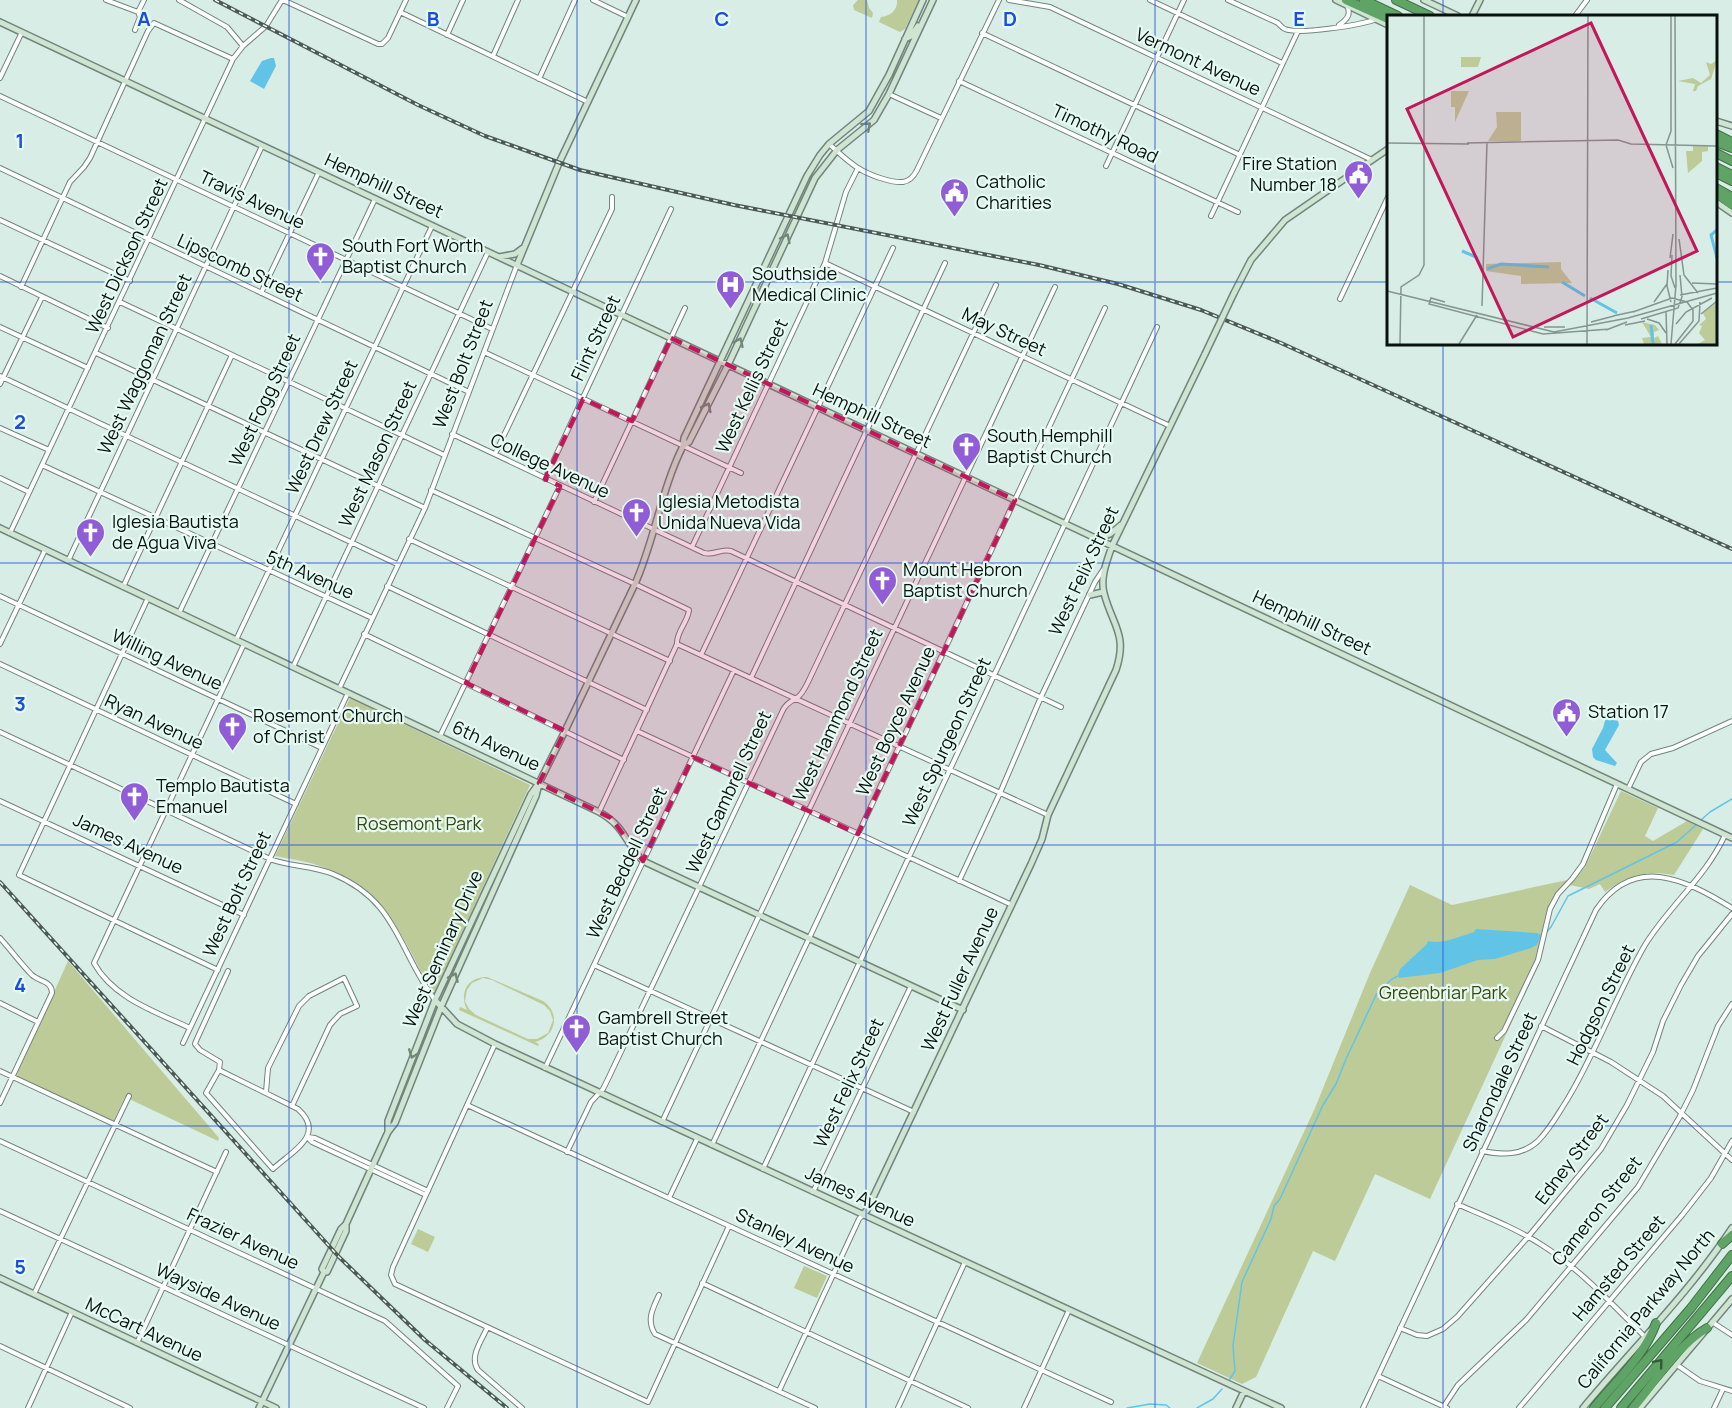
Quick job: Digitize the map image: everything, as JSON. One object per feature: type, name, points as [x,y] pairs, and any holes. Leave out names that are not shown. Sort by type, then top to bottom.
[{"type":"highway","points":[[1364,0],[1396,15]]},
{"type":"highway","points":[[1396,0],[1428,15]]},
{"type":"highway","points":[[1405,0],[1416,10]]},
{"type":"highway","points":[[1346,2],[1387,18]]},
{"type":"highway","points":[[1717,134],[1732,142]]},
{"type":"highway","points":[[1717,142],[1732,148]]},
{"type":"highway","points":[[1717,154],[1732,161]]},
{"type":"highway","points":[[1717,168],[1732,175]]},
{"type":"highway","points":[[1717,174],[1732,181]]},
{"type":"highway","points":[[1717,189],[1732,197]]},
{"type":"highway","points":[[1717,194],[1732,205]]},
{"type":"highway","points":[[1722,1244],[1732,1234]]},
{"type":"highway","points":[[1605,1408],[1691,1308],[1732,1255]]},
{"type":"highway","points":[[1622,1408],[1732,1276]]},
{"type":"highway","points":[[1594,1408],[1641,1350],[1653,1333],[1656,1323]]},
{"type":"highway","points":[[1633,1408],[1698,1333],[1710,1325]]},
{"type":"main road","name":"West Bolt Street","points":[[517,265],[547,188],[636,0]]},
{"type":"main road","name":"West Seminary Drive","points":[[388,1132],[388,1121],[435,1000],[498,862],[565,731],[635,584],[646,559],[669,477],[683,446],[684,438],[807,176],[829,144],[869,111],[889,75],[923,0]]},
{"type":"main road","points":[[902,65],[907,45],[905,39],[911,36],[926,15],[933,0]]},
{"type":"main road","points":[[1336,0],[1346,2],[1387,25]]},
{"type":"main road","points":[[1424,0],[1456,15]]},
{"type":"main road","points":[[1472,15],[1480,0]]},
{"type":"main road","name":"West Seminary Drive","points":[[683,446],[689,442],[728,365],[810,188],[822,167],[837,150],[870,125],[889,94],[926,15]]},
{"type":"main road","name":"Hemphill Street","points":[[0,22],[1732,838]]},
{"type":"main road","points":[[889,75],[886,88],[889,94]]},
{"type":"main road","points":[[1717,121],[1732,126]]},
{"type":"main road","name":"West Felix Street","points":[[1104,570],[1112,546],[1234,293],[1258,251],[1285,220],[1387,151]]},
{"type":"main road","points":[[1717,203],[1732,213]]},
{"type":"main road","points":[[499,257],[515,254],[524,247]]},
{"type":"main road","points":[[754,289],[761,295]]},
{"type":"main road","points":[[1097,539],[1110,534],[1124,522]]},
{"type":"main road","name":"6th Avenue","points":[[0,528],[599,812],[611,819],[622,830],[643,861],[963,1010]]},
{"type":"main road","name":"West Fuller Avenue","points":[[863,1215],[1039,848],[1048,815],[1108,688],[1120,657],[1120,637],[1103,592],[1104,570]]},
{"type":"main road","points":[[1090,595],[1103,592]]},
{"type":"main road","name":"West Seminary Drive","points":[[259,1408],[346,1231],[346,1224],[394,1123],[441,1007],[536,796],[539,783]]},
{"type":"main road","points":[[498,862],[505,865]]},
{"type":"main road","points":[[461,944],[468,947]]},
{"type":"main road","name":"James Avenue","points":[[435,1000],[458,1024],[495,1044],[1281,1408]]},
{"type":"main road","name":"California Parkway North","points":[[1583,1408],[1722,1244],[1732,1228]]},
{"type":"main road","name":"McCart Avenue","points":[[0,1278],[276,1408]]},
{"type":"main road","points":[[1640,1408],[1680,1366],[1732,1299]]},
{"type":"main road","points":[[1236,1408],[1244,1391]]},
{"type":"street","points":[[109,0],[138,12]]},
{"type":"street","points":[[135,30],[140,15],[138,12],[144,0]]},
{"type":"street","points":[[179,0],[228,27],[243,46]]},
{"type":"street","points":[[282,0],[378,44],[385,43],[406,0]]},
{"type":"street","name":"West Dickson Street","points":[[10,533],[233,59],[243,46],[266,26],[282,0]]},
{"type":"street","points":[[447,34],[462,0]]},
{"type":"street","points":[[492,56],[518,0]]},
{"type":"street","points":[[539,79],[575,0]]},
{"type":"street","points":[[593,0],[628,17]]},
{"type":"street","points":[[829,144],[858,168],[895,181],[904,182],[912,178],[999,0]]},
{"type":"street","name":"Vermont Avenue","points":[[1009,0],[1050,7],[1372,160]]},
{"type":"street","points":[[1150,0],[1282,63]]},
{"type":"street","points":[[1106,166],[1184,0]]},
{"type":"street","points":[[1228,0],[1278,23],[1283,28],[1298,31],[1336,27],[1375,19]]},
{"type":"street","points":[[1576,15],[1587,0]]},
{"type":"street","points":[[1336,27],[1348,18],[1350,12],[1346,2]]},
{"type":"street","points":[[400,12],[588,102]]},
{"type":"street","points":[[21,286],[70,182],[84,167],[148,31],[154,23],[233,59]]},
{"type":"street","points":[[1211,216],[1298,31]]},
{"type":"street","points":[[0,78],[22,32]]},
{"type":"street","points":[[982,33],[1240,155]]},
{"type":"street","name":"Timothy Road","points":[[959,81],[1238,212]]},
{"type":"street","points":[[889,94],[941,118]]},
{"type":"street","name":"Travis Avenue","points":[[0,96],[492,329]]},
{"type":"street","name":"West Waggoman Street","points":[[68,561],[262,146]]},
{"type":"street","name":"Lipscomb Street","points":[[0,168],[469,392]]},
{"type":"street","name":"West Kellis Street","points":[[692,547],[825,263],[846,192],[858,168]]},
{"type":"street","points":[[261,293],[319,172]]},
{"type":"street","points":[[495,454],[612,208],[612,197]]},
{"type":"street","name":"West Fogg Street","points":[[179,613],[375,199]]},
{"type":"street","points":[[1340,299],[1387,201]]},
{"type":"street","name":"Flint Street","points":[[545,479],[671,209]]},
{"type":"street","points":[[0,220],[130,281]]},
{"type":"street","name":"West Drew Street","points":[[236,640],[432,226]]},
{"type":"street","points":[[701,656],[893,248]]},
{"type":"street","name":"West Mason Street","points":[[293,667],[488,252]]},
{"type":"street","name":"May Street","points":[[825,263],[1170,426]]},
{"type":"street","points":[[751,678],[945,263]]},
{"type":"street","name":"West Bolt Street","points":[[339,689],[425,508],[517,265]]},
{"type":"street","points":[[0,276],[108,328]]},
{"type":"street","name":"West Gambrell Street","points":[[567,1152],[591,1102],[608,1079],[783,710],[787,703],[798,697],[804,690],[996,285]]},
{"type":"street","name":"West Hammond Street","points":[[662,1122],[1055,287]]},
{"type":"street","points":[[0,384],[1,377],[42,297]]},
{"type":"street","points":[[120,302],[444,455]]},
{"type":"street","points":[[594,502],[684,308]]},
{"type":"street","name":"West Boyce Avenue","points":[[712,1145],[1105,308]]},
{"type":"street","points":[[0,327],[88,368]]},
{"type":"street","name":"West Spurgeon Street","points":[[762,1169],[1157,327]]},
{"type":"street","points":[[96,352],[425,508]]},
{"type":"street","points":[[484,352],[741,473]]},
{"type":"street","points":[[123,587],[232,355]]},
{"type":"street","points":[[1,377],[397,564]]},
{"type":"street","points":[[0,428],[49,450]]},
{"type":"street","name":"College Avenue","points":[[452,434],[708,554],[724,549],[747,559],[1061,707]]},
{"type":"street","name":"5th Avenue","points":[[42,465],[268,572],[372,618]]},
{"type":"street","points":[[0,478],[29,492]]},
{"type":"street","points":[[440,736],[560,486]]},
{"type":"street","points":[[431,490],[686,608],[689,613],[678,635],[670,661],[599,812]]},
{"type":"street","points":[[409,539],[670,661]]},
{"type":"street","points":[[0,644],[45,550]]},
{"type":"street","name":"West Felix Street","points":[[959,881],[1095,582],[1104,570]]},
{"type":"street","points":[[387,586],[647,710]]},
{"type":"street","name":"Willing Avenue","points":[[0,596],[322,748]]},
{"type":"street","points":[[148,598],[20,875],[218,970]]},
{"type":"street","points":[[364,634],[624,760]]},
{"type":"street","points":[[190,1028],[121,993],[94,963],[244,644]]},
{"type":"street","points":[[677,644],[1048,815]]},
{"type":"street","name":"Ryan Avenue","points":[[0,664],[296,804]]},
{"type":"street","name":"West Beddell Street","points":[[545,1068],[734,670]]},
{"type":"street","name":"West Bolt Street","points":[[183,1043],[348,693]]},
{"type":"street","points":[[1628,789],[1641,762],[1651,754],[1673,748],[1732,722]]},
{"type":"street","points":[[637,731],[1012,905]]},
{"type":"street","points":[[0,732],[270,859],[280,863],[309,866],[334,874],[373,899],[394,926],[435,1000]]},
{"type":"street","points":[[1497,1038],[1504,1031],[1540,951],[1550,909],[1558,894],[1583,864],[1617,783]]},
{"type":"street","name":"James Avenue","points":[[0,801],[244,915]]},
{"type":"street","name":"Hodgson Street","points":[[1482,1151],[1512,1154],[1524,1150],[1538,1140],[1554,1120],[1592,1053],[1646,944],[1672,906],[1715,857],[1726,835]]},
{"type":"street","name":"Sharondale Street","points":[[1363,1408],[1596,910],[1608,894],[1619,886],[1644,876],[1657,875],[1691,886],[1732,908]]},
{"type":"street","name":"Edney Street","points":[[1400,1328],[1423,1336],[1443,1329],[1480,1293],[1601,1149],[1627,1105],[1653,1052],[1663,1021],[1681,986],[1698,956],[1732,914]]},
{"type":"street","points":[[0,938],[32,974],[52,987],[51,998],[0,1103]]},
{"type":"street","points":[[594,965],[914,1112]]},
{"type":"street","points":[[219,1070],[292,1106],[306,1118],[309,1128],[302,1146],[290,1153],[273,1169],[206,1093],[220,1064],[218,1059],[200,1050],[195,1044],[228,971]]},
{"type":"street","points":[[266,1092],[268,1068],[299,1006],[309,996],[344,978],[357,1006],[340,1014],[330,1025],[292,1106]]},
{"type":"street","name":"West Felix Street","points":[[813,1192],[911,986]]},
{"type":"street","points":[[0,1003],[38,1022]]},
{"type":"street","name":"Cameron Street","points":[[1445,1407],[1458,1385],[1511,1336],[1638,1187],[1681,1114],[1718,1026],[1732,1004]]},
{"type":"street","points":[[1541,1026],[1611,1062],[1662,1096],[1732,1160]]},
{"type":"street","points":[[495,1044],[393,1267],[392,1280],[395,1284],[648,1402],[729,1226]]},
{"type":"street","points":[[0,1071],[217,1172]]},
{"type":"street","points":[[34,1294],[129,1096]]},
{"type":"street","name":"Stanley Avenue","points":[[467,1106],[1111,1402]]},
{"type":"street","points":[[307,1137],[315,1138],[349,1157],[427,1193]]},
{"type":"street","points":[[669,1198],[697,1138]]},
{"type":"street","name":"Frazier Avenue","points":[[0,1141],[384,1321],[458,1386],[447,1408]]},
{"type":"street","name":"Hamsted Street","points":[[1519,1408],[1683,1214],[1711,1178],[1732,1141]]},
{"type":"street","points":[[137,1343],[226,1152]]},
{"type":"street","points":[[1457,1204],[1545,1246],[1571,1266],[1644,1336]]},
{"type":"street","name":"Wayside Avenue","points":[[0,1211],[424,1408]]},
{"type":"street","name":"West Fuller Avenue","points":[[779,1391],[859,1219],[863,1215]]},
{"type":"street","points":[[897,1408],[965,1262]]},
{"type":"street","points":[[702,1283],[969,1408]]},
{"type":"street","points":[[659,1294],[652,1311],[650,1324],[655,1334],[813,1408]]},
{"type":"street","points":[[1024,1408],[1070,1310]]},
{"type":"street","points":[[27,1408],[72,1312]]},
{"type":"street","points":[[1710,1325],[1732,1335]]},
{"type":"street","points":[[487,1328],[474,1358],[474,1364],[522,1408]]},
{"type":"street","points":[[0,1347],[130,1408]]},
{"type":"street","points":[[1680,1366],[1700,1381],[1732,1391]]},
{"type":"street","points":[[1378,1376],[1445,1407]]},
{"type":"street","points":[[1714,1408],[1723,1389]]},
{"type":"highlighted area","points":[[671,338],[1015,500],[858,834],[693,757],[643,861],[611,818],[539,783],[565,731],[466,683],[560,486],[545,479],[583,399],[632,421]]},
{"type":"green space","points":[[858,0],[867,0],[873,13],[872,18],[854,10],[853,5]]},
{"type":"green space","points":[[897,0],[919,0],[905,29],[900,32],[879,22],[881,17],[895,10]]},
{"type":"green space","name":"Rosemont Park","points":[[350,698],[530,785],[435,991],[430,989],[410,949],[388,915],[360,887],[320,866],[275,856]]},
{"type":"green space","points":[[1621,791],[1658,808],[1645,836],[1653,841],[1687,821],[1703,829],[1674,875],[1654,873],[1638,875],[1622,881],[1605,892],[1600,884],[1589,889],[1570,885],[1585,867]]},
{"type":"green space","name":"Greenbriar Park","points":[[1567,880],[1550,904],[1545,917],[1539,963],[1430,1199],[1375,1174],[1335,1261],[1313,1251],[1256,1377],[1242,1384],[1197,1363],[1315,1108],[1370,973],[1410,885],[1452,905]]},
{"type":"green space","points":[[68,961],[219,1138],[218,1141],[125,1097],[113,1122],[16,1076]]},
{"type":"green space","points":[[487,977],[543,1001],[549,1006],[554,1018],[554,1024],[548,1035],[535,1042],[539,1044],[538,1046],[459,1010],[460,1007],[467,1010],[464,998],[466,987],[474,980]],"holes":[[[483,978],[492,980],[544,1005],[550,1011],[553,1020],[548,1033],[537,1039],[528,1039],[476,1015],[469,1009],[465,1001],[467,990],[472,983]]]},
{"type":"green space","points":[[418,1229],[435,1237],[428,1252],[411,1244]]},
{"type":"green space","points":[[804,1266],[827,1276],[817,1298],[794,1288]]},
{"type":"water","points":[[274,58],[276,66],[264,89],[250,81],[262,61]]},
{"type":"water","points":[[1606,717],[1618,721],[1619,725],[1605,750],[1617,763],[1615,766],[1593,757],[1592,749]]},
{"type":"water","points":[[1476,929],[1541,935],[1537,945],[1495,959],[1478,960],[1440,973],[1399,978],[1400,969],[1428,941],[1451,940],[1474,932]]},
{"type":"waterway","points":[[1701,820],[1732,799]]},
{"type":"waterway","points":[[1544,935],[1568,896],[1677,842],[1698,823]]},
{"type":"waterway","points":[[1230,1379],[1235,1371],[1233,1346],[1242,1282],[1271,1219],[1274,1206],[1280,1199],[1323,1105],[1336,1084],[1377,993],[1398,976]]},
{"type":"waterway","points":[[1197,1408],[1213,1399],[1222,1389]]},
{"type":"waterway","points":[[1127,1408],[1150,1404],[1166,1405],[1170,1408]]},
{"type":"railway","points":[[215,0],[418,105],[485,136],[580,170],[734,205],[1039,265],[1118,284],[1201,310],[1281,343],[1732,549]]},
{"type":"railway","points":[[0,882],[339,1257],[425,1340],[507,1408]]},
{"type":"place","name":"Fire Station Number 18","points":[[1358,200]]},
{"type":"place","name":"Catholic Charities","points":[[955,218]]},
{"type":"place","name":"South Fort Worth Baptist Church","points":[[321,282]]},
{"type":"place","name":"Southside Medical Clinic","points":[[731,310]]},
{"type":"place","name":"South Hemphill Baptist Church","points":[[966,472]]},
{"type":"place","name":"Iglesia Metodista Unida Nueva Vida","points":[[637,538]]},
{"type":"place","name":"Iglesia Bautista de Agua Viva","points":[[91,558]]},
{"type":"place","name":"Mount Hebron Baptist Church","points":[[882,606]]},
{"type":"place","name":"Station 17","points":[[1567,738]]},
{"type":"place","name":"Rosemont Church of Christ","points":[[232,752]]},
{"type":"place","name":"Templo Bautista Emanuel","points":[[135,822]]},
{"type":"place","name":"Gambrell Street Baptist Church","points":[[577,1054]]}]
